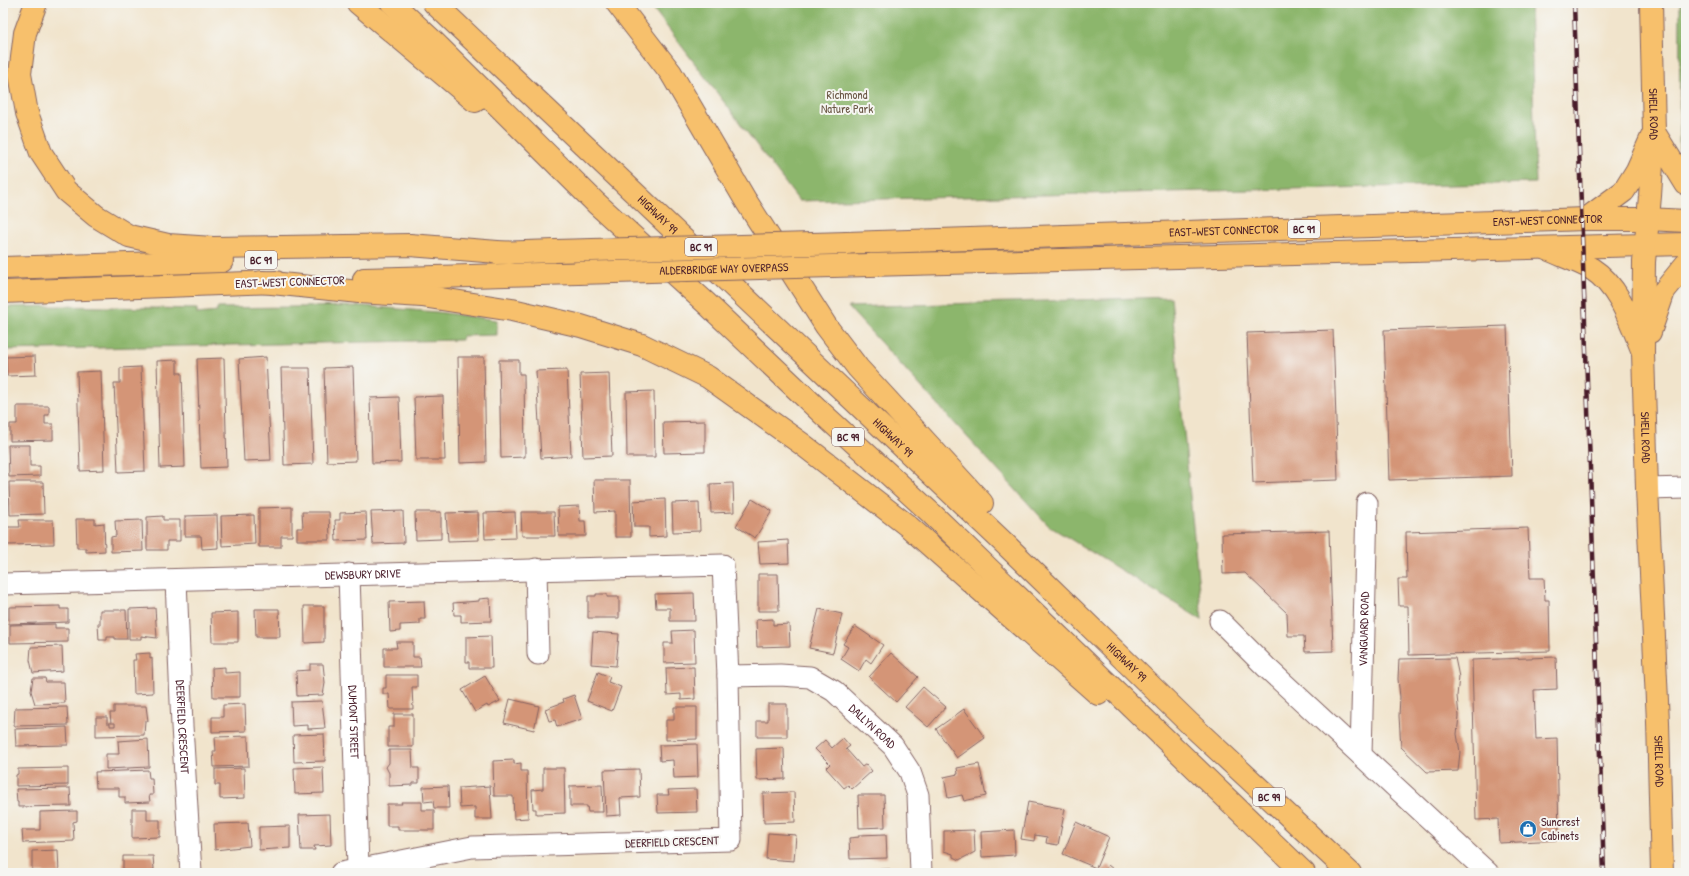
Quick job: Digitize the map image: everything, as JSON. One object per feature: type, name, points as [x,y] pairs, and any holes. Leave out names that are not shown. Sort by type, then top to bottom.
[{"type":"main road","points":[[36,3],[25,33],[20,74],[27,113],[41,153],[66,191],[96,216],[129,236],[168,245],[213,248],[410,245],[510,252]]},
{"type":"main road","points":[[358,3],[596,203]]},
{"type":"main road","name":"BC 99","points":[[392,3],[433,40],[596,203],[932,514],[1303,873]]},
{"type":"main road","name":"HIGHWAY 99","points":[[434,3],[991,530],[1188,722],[1350,873]]},
{"type":"main road","points":[[616,3],[671,73],[746,202],[805,295],[858,368],[986,508],[1188,722]]},
{"type":"main road","name":"SHELL ROAD","points":[[1651,3],[1654,132],[1645,244],[1643,352],[1647,489],[1658,730],[1662,873]]},
{"type":"main road","points":[[1654,132],[1676,171],[1686,184]]},
{"type":"main road","points":[[1586,219],[1624,191],[1637,170],[1654,132]]},
{"type":"main road","name":"EAST-WEST CONNECTOR","points":[[847,244],[1586,219],[1648,219],[1686,221]]},
{"type":"main road","name":"ALDERBRIDGE WAY OVERPASS","points":[[555,251],[847,244]]},
{"type":"main road","name":"EAST-WEST CONNECTOR","points":[[870,264],[1686,244]]},
{"type":"main road","points":[[1540,247],[1588,267],[1606,281],[1624,308],[1643,352]]},
{"type":"main road","name":"EAST-WEST CONNECTOR","points":[[8,268],[555,251]]},
{"type":"main road","name":"ALDERBRIDGE WAY OVERPASS","points":[[578,273],[870,264]]},
{"type":"main road","points":[[1643,352],[1664,291],[1681,268],[1686,264]]},
{"type":"main road","name":"EAST-WEST CONNECTOR","points":[[7,292],[262,282],[578,273]]},
{"type":"main road","points":[[262,282],[359,292],[422,296],[512,310],[581,326],[642,345],[708,377],[802,444],[908,526],[1303,873]]},
{"type":"street","points":[[1647,489],[1686,488]]},
{"type":"street","name":"VANGUARD ROAD","points":[[1361,755],[1367,503]]},
{"type":"street","name":"DEWSBURY DRIVE","points":[[3,584],[723,565]]},
{"type":"street","name":"DEERFIELD CRESCENT","points":[[350,871],[472,847],[731,840],[728,676],[723,565]]},
{"type":"street","points":[[536,569],[538,654]]},
{"type":"street","name":"DUMONT STREET","points":[[349,574],[350,871]]},
{"type":"street","name":"DEERFIELD CRESCENT","points":[[176,580],[182,726],[191,873]]},
{"type":"street","points":[[1220,621],[1266,667],[1488,873]]},
{"type":"street","name":"DALLYN ROAD","points":[[728,676],[780,675],[810,677],[834,691],[893,746],[910,772],[918,795],[921,873]]},
{"type":"green space","name":"Richmond Nature Park","points":[[649,3],[1530,3],[1536,183],[799,201]]},
{"type":"green space","points":[[1680,3],[1686,3],[1686,164],[1679,159]]},
{"type":"green space","points":[[1171,297],[1202,620],[1049,526],[848,307]]},
{"type":"green space","points":[[61,306],[197,309],[197,314],[217,312],[217,308],[363,306],[437,312],[497,320],[497,335],[462,336],[462,340],[3,350],[3,307]]},
{"type":"building","points":[[1507,326],[1512,476],[1389,480],[1384,330]]},
{"type":"building","points":[[1333,330],[1338,480],[1253,483],[1247,333]]},
{"type":"building","points":[[35,356],[36,375],[7,376],[6,357]]},
{"type":"building","points":[[266,357],[271,460],[244,461],[239,359]]},
{"type":"building","points":[[458,357],[484,357],[486,462],[460,463]]},
{"type":"building","points":[[224,358],[227,467],[201,468],[197,359]]},
{"type":"building","points":[[177,360],[177,373],[182,373],[185,467],[160,468],[157,361]]},
{"type":"building","points":[[499,360],[519,360],[519,374],[524,374],[525,457],[501,458]]},
{"type":"building","points":[[141,367],[145,471],[118,472],[114,383],[120,383],[120,368]]},
{"type":"building","points":[[353,367],[356,461],[327,462],[324,368]]},
{"type":"building","points":[[281,368],[310,368],[313,464],[284,465]]},
{"type":"building","points":[[567,370],[571,456],[541,458],[536,371]]},
{"type":"building","points":[[101,371],[104,470],[80,471],[77,372]]},
{"type":"building","points":[[609,373],[612,456],[583,457],[580,374]]},
{"type":"building","points":[[654,391],[655,457],[627,457],[626,392]]},
{"type":"building","points":[[443,396],[445,460],[416,460],[414,397]]},
{"type":"building","points":[[399,397],[401,462],[372,463],[370,398]]},
{"type":"building","points":[[17,406],[49,406],[49,415],[45,415],[45,424],[53,424],[53,440],[10,441],[10,424],[17,424]]},
{"type":"building","points":[[705,421],[705,452],[664,453],[663,422]]},
{"type":"building","points":[[8,445],[30,445],[30,466],[40,466],[40,476],[9,477]]},
{"type":"building","points":[[594,480],[630,480],[631,537],[615,537],[615,511],[595,512]]},
{"type":"building","points":[[9,482],[43,482],[44,514],[10,515]]},
{"type":"building","points":[[733,483],[734,512],[711,513],[710,484]]},
{"type":"building","points":[[665,499],[666,536],[649,537],[649,527],[634,527],[633,501]]},
{"type":"building","points":[[752,499],[772,511],[755,538],[736,526]]},
{"type":"building","points":[[699,502],[700,531],[673,532],[672,503]]},
{"type":"building","points":[[579,506],[580,521],[585,521],[586,536],[559,536],[558,507]]},
{"type":"building","points":[[292,507],[292,536],[281,536],[281,547],[259,547],[259,508]]},
{"type":"building","points":[[403,511],[404,543],[373,544],[371,512]]},
{"type":"building","points":[[302,512],[329,512],[330,540],[297,540],[297,528],[303,528]]},
{"type":"building","points":[[366,512],[367,540],[336,541],[335,520],[340,520],[340,513]]},
{"type":"building","points":[[415,512],[441,512],[441,539],[416,540]]},
{"type":"building","points":[[478,512],[479,540],[448,541],[446,513]]},
{"type":"building","points":[[515,512],[516,538],[485,539],[484,513]]},
{"type":"building","points":[[521,512],[554,512],[555,536],[522,536]]},
{"type":"building","points":[[217,515],[218,548],[202,549],[201,536],[185,536],[185,516]]},
{"type":"building","points":[[254,515],[255,544],[222,546],[221,516]]},
{"type":"building","points":[[163,516],[163,520],[180,520],[180,541],[167,541],[167,550],[147,550],[147,517]]},
{"type":"building","points":[[76,519],[95,519],[95,524],[104,523],[105,551],[86,552],[86,548],[77,548]]},
{"type":"building","points":[[19,520],[53,520],[54,544],[7,545],[7,527],[20,527]]},
{"type":"building","points":[[142,520],[143,551],[111,552],[111,537],[116,536],[115,521]]},
{"type":"building","points":[[1528,528],[1530,578],[1544,578],[1545,600],[1549,600],[1550,651],[1409,655],[1408,606],[1399,606],[1398,579],[1407,579],[1406,532]]},
{"type":"building","points":[[1329,531],[1333,651],[1305,652],[1304,636],[1288,636],[1287,613],[1245,573],[1223,574],[1222,534]]},
{"type":"building","points":[[788,540],[789,563],[760,564],[758,542]]},
{"type":"building","points":[[758,574],[778,574],[779,611],[758,611]]},
{"type":"building","points":[[694,593],[695,621],[670,621],[670,608],[656,608],[655,594]]},
{"type":"building","points":[[596,594],[607,594],[607,597],[619,597],[619,618],[588,618],[588,596],[596,596]]},
{"type":"building","points":[[490,598],[491,621],[461,622],[461,615],[454,615],[453,603],[479,601],[479,599]]},
{"type":"building","points":[[424,601],[425,619],[420,619],[420,624],[400,625],[400,631],[390,632],[389,602]]},
{"type":"building","points":[[60,606],[60,609],[68,609],[68,622],[9,624],[9,607]]},
{"type":"building","points":[[304,606],[324,606],[324,642],[305,643]]},
{"type":"building","points":[[155,608],[157,638],[141,636],[141,639],[129,639],[129,609]]},
{"type":"building","points":[[255,609],[279,609],[280,637],[256,637]]},
{"type":"building","points":[[819,609],[842,614],[833,653],[809,648]]},
{"type":"building","points":[[100,610],[126,610],[127,639],[107,637],[107,640],[99,640],[98,624],[100,624]]},
{"type":"building","points":[[238,612],[238,642],[212,642],[211,613]]},
{"type":"building","points":[[773,619],[773,625],[789,624],[790,646],[757,647],[756,620]]},
{"type":"building","points":[[55,624],[55,628],[68,628],[68,642],[10,643],[10,625]]},
{"type":"building","points":[[855,626],[883,645],[871,663],[866,659],[859,671],[841,659],[848,647],[843,644]]},
{"type":"building","points":[[694,630],[695,662],[664,663],[664,643],[673,643],[672,631]]},
{"type":"building","points":[[593,632],[619,634],[616,666],[591,664]]},
{"type":"building","points":[[491,636],[492,668],[469,668],[469,662],[466,662],[466,637]]},
{"type":"building","points":[[396,642],[413,642],[413,657],[420,657],[421,667],[384,667],[384,648],[397,648]]},
{"type":"building","points":[[62,646],[63,671],[33,673],[30,660],[31,647]]},
{"type":"building","points":[[150,653],[150,659],[152,658],[153,693],[134,694],[133,660],[136,660],[135,654]]},
{"type":"building","points":[[891,653],[918,677],[896,702],[869,677]]},
{"type":"building","points":[[1556,657],[1557,689],[1534,690],[1536,739],[1557,738],[1559,840],[1499,843],[1498,819],[1476,820],[1472,660]]},
{"type":"building","points":[[1455,658],[1459,677],[1457,696],[1459,716],[1457,734],[1460,752],[1458,771],[1427,772],[1401,747],[1399,716],[1400,697],[1398,679],[1399,659]]},
{"type":"building","points":[[310,664],[323,664],[325,683],[323,695],[297,696],[296,671],[310,670]]},
{"type":"building","points":[[225,667],[225,673],[240,672],[240,697],[213,697],[212,668]]},
{"type":"building","points":[[694,667],[695,699],[681,700],[681,694],[667,695],[666,668]]},
{"type":"building","points":[[598,672],[610,677],[608,682],[621,687],[612,711],[587,701]]},
{"type":"building","points":[[386,675],[417,675],[417,687],[412,687],[413,709],[390,709],[389,694],[383,694],[383,688],[386,688]]},
{"type":"building","points":[[485,676],[500,701],[488,707],[487,705],[475,712],[462,690]]},
{"type":"building","points":[[33,678],[45,678],[46,682],[64,682],[65,703],[35,704],[31,691]]},
{"type":"building","points":[[923,687],[946,707],[928,727],[905,707]]},
{"type":"building","points":[[574,695],[582,719],[557,727],[555,720],[549,721],[545,709],[564,702],[563,699]]},
{"type":"building","points":[[510,699],[539,706],[534,730],[504,723]]},
{"type":"building","points":[[322,701],[325,728],[308,729],[308,725],[292,726],[291,702]]},
{"type":"building","points":[[245,704],[246,731],[212,732],[212,717],[223,717],[223,705]]},
{"type":"building","points":[[768,704],[787,704],[787,737],[757,737],[757,721],[768,721]]},
{"type":"building","points":[[114,706],[146,706],[148,721],[145,721],[144,735],[96,736],[96,717],[107,717],[107,723],[110,723],[110,726],[115,726],[115,723],[111,723],[110,713],[114,713]]},
{"type":"building","points":[[67,707],[68,725],[14,726],[15,708]]},
{"type":"building","points":[[674,707],[697,707],[697,739],[666,740],[666,720],[674,720]]},
{"type":"building","points":[[964,709],[985,738],[957,758],[936,729]]},
{"type":"building","points":[[394,714],[413,714],[413,747],[388,747],[388,727],[394,727]]},
{"type":"building","points":[[67,727],[68,745],[16,746],[15,729]]},
{"type":"building","points":[[324,734],[325,761],[294,762],[293,735]]},
{"type":"building","points":[[248,736],[249,766],[214,767],[213,751],[216,751],[215,737]]},
{"type":"building","points":[[843,738],[850,746],[846,749],[862,767],[866,764],[872,771],[852,789],[848,785],[844,788],[826,768],[830,764],[815,749],[825,740],[832,748]]},
{"type":"building","points":[[148,739],[149,767],[106,769],[106,754],[119,754],[118,741]]},
{"type":"building","points":[[697,744],[698,777],[674,778],[673,760],[660,761],[659,745]]},
{"type":"building","points":[[784,748],[785,779],[757,780],[756,749]]},
{"type":"building","points":[[389,750],[412,750],[413,768],[419,768],[419,783],[413,783],[413,785],[389,786],[389,773],[386,767],[389,763]]},
{"type":"building","points":[[514,760],[514,764],[521,763],[521,771],[527,771],[528,818],[514,819],[513,796],[494,796],[493,761]]},
{"type":"building","points":[[979,764],[986,796],[964,801],[962,795],[948,798],[944,777],[958,774],[957,768]]},
{"type":"building","points":[[323,767],[324,793],[295,794],[294,768]]},
{"type":"building","points":[[68,768],[68,785],[16,786],[16,775],[18,774],[18,769]]},
{"type":"building","points":[[244,768],[245,798],[220,799],[220,785],[215,785],[215,769]]},
{"type":"building","points":[[543,768],[564,768],[565,813],[536,814],[536,809],[533,809],[532,790],[543,789]]},
{"type":"building","points":[[639,769],[640,797],[620,798],[621,815],[606,816],[604,770]]},
{"type":"building","points":[[148,770],[149,778],[152,778],[153,795],[149,795],[150,802],[125,803],[125,797],[119,797],[119,788],[96,788],[95,772]]},
{"type":"building","points":[[602,785],[603,812],[588,812],[587,806],[570,806],[570,786]]},
{"type":"building","points":[[448,786],[449,808],[434,808],[433,801],[424,802],[423,787]]},
{"type":"building","points":[[490,786],[492,819],[475,819],[475,807],[460,808],[459,788]]},
{"type":"building","points":[[70,788],[71,806],[18,807],[16,789]]},
{"type":"building","points":[[696,789],[697,812],[658,813],[657,795],[669,795],[668,790]]},
{"type":"building","points":[[794,792],[795,822],[764,823],[763,793]]},
{"type":"building","points":[[858,795],[884,795],[885,827],[859,828]]},
{"type":"building","points":[[401,802],[422,802],[422,810],[434,810],[434,830],[398,830],[398,826],[387,826],[387,804],[402,804]]},
{"type":"building","points":[[1028,802],[1065,809],[1058,845],[1046,843],[1047,837],[1035,835],[1034,841],[1021,839]]},
{"type":"building","points":[[132,809],[147,809],[147,820],[160,820],[160,837],[132,838]]},
{"type":"building","points":[[77,811],[77,821],[73,822],[74,841],[23,843],[22,830],[40,830],[40,812]]},
{"type":"building","points":[[330,814],[331,845],[314,846],[315,850],[301,850],[299,815]]},
{"type":"building","points":[[1076,822],[1109,837],[1096,868],[1063,854]]},
{"type":"building","points":[[248,823],[250,846],[215,850],[214,824]]},
{"type":"building","points":[[290,826],[290,848],[259,850],[259,827]]},
{"type":"building","points":[[974,830],[975,852],[959,860],[953,857],[953,854],[944,851],[944,831]]},
{"type":"building","points":[[1014,830],[1015,855],[982,857],[981,832]]},
{"type":"building","points":[[768,833],[796,835],[794,861],[766,859]]},
{"type":"building","points":[[886,834],[887,858],[850,859],[849,838],[859,837],[859,835]]},
{"type":"building","points":[[58,850],[59,873],[32,873],[32,851]]},
{"type":"building","points":[[123,856],[153,856],[153,873],[123,873]]},
{"type":"building","points":[[1108,865],[1118,873],[1101,873]]},
{"type":"building","points":[[890,869],[890,873],[859,873],[859,870]]},
{"type":"railway","points":[[1574,3],[1604,873]]},
{"type":"place","name":"Suncrest Cabinets","points":[[1528,829]]}]
